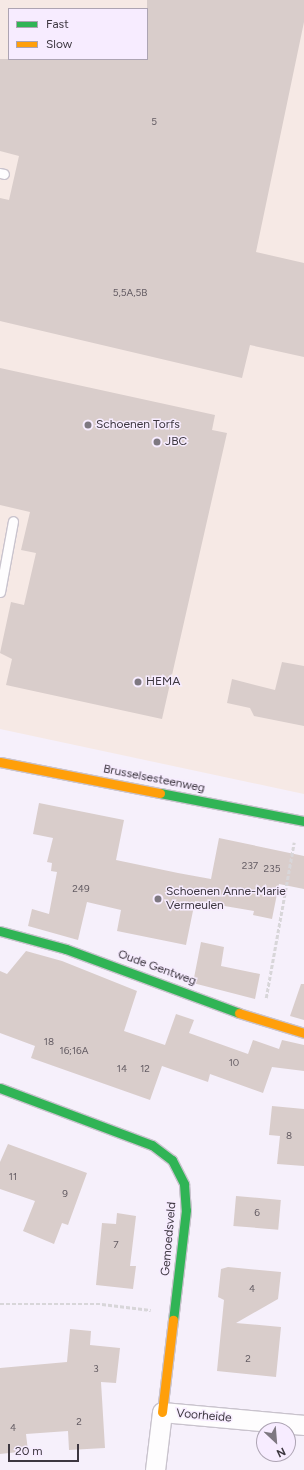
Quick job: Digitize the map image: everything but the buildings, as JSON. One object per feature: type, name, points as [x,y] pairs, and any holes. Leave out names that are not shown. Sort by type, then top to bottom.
[{"type":"street","name":"Brusselsesteenweg","points":[[0,762],[301,820]]},
{"type":"street","name":"Oude Gentweg","points":[[0,931],[115,966],[263,1022],[304,1033]]},
{"type":"street","name":"Gemoedsveld","points":[[0,1088],[152,1145],[172,1160],[184,1184],[186,1210],[162,1412]]},
{"type":"street","name":"Voorheide","points":[[155,1470],[162,1412],[304,1425]]},
{"type":"lane","points":[[0,592],[13,521]]},
{"type":"path","points":[[263,1022],[301,820]]},
{"type":"path","points":[[0,1304],[102,1304],[174,1314]]},
{"type":"shaded area","points":[[0,0],[304,0],[304,794],[0,729]]},
{"type":"traffic: fast","points":[[160,793],[304,821]]},
{"type":"traffic: fast","points":[[0,931],[66,949],[239,1013]]},
{"type":"traffic: fast","points":[[0,1088],[152,1145],[172,1160],[184,1184],[186,1210],[173,1320]]},
{"type":"traffic: slow","points":[[0,762],[160,793]]},
{"type":"traffic: slow","points":[[239,1013],[304,1033]]},
{"type":"traffic: slow","points":[[162,1412],[173,1320]]},
{"type":"place","name":"Schoenen Torfs","points":[[88,425]]},
{"type":"place","name":"JBC","points":[[157,442]]},
{"type":"place","name":"HEMA","points":[[138,682]]},
{"type":"place","name":"Schoenen Anne-Marie Vermeulen","points":[[158,899]]}]
